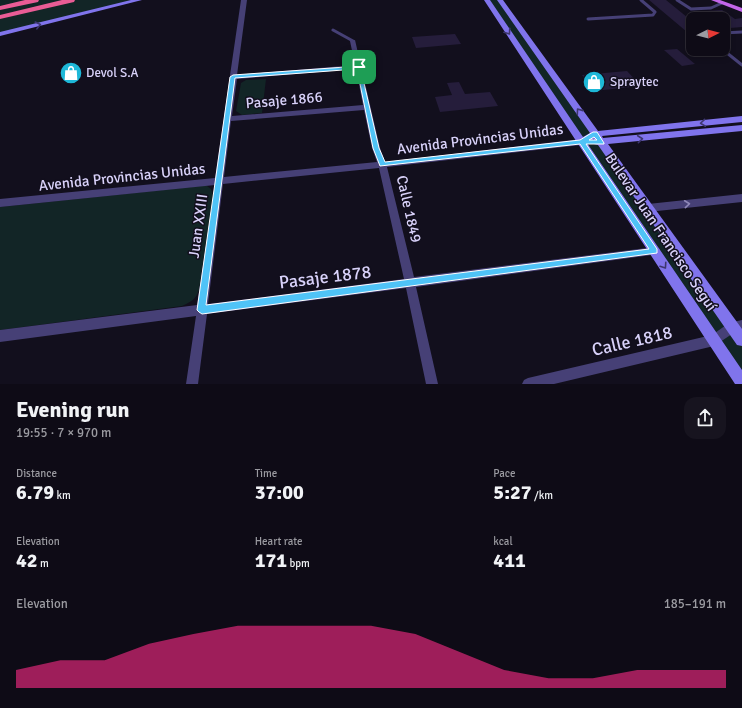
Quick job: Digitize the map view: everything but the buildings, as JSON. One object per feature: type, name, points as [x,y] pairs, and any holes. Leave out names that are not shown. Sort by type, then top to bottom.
[{"type":"highway","points":[[0,8],[35,0]]},
{"type":"highway","points":[[0,17],[71,0]]},
{"type":"main road","points":[[0,34],[139,0]]},
{"type":"main road","name":"Bulevar Juan Francisco Seguí","points":[[487,0],[742,382]]},
{"type":"main road","name":"Bulevar Juan Francisco Seguí","points":[[500,0],[648,208],[737,327],[742,340]]},
{"type":"main road","points":[[714,0],[742,6]]},
{"type":"main road","points":[[724,1],[742,10]]},
{"type":"main road","name":"Avenida Provincias Unidas","points":[[581,142],[598,138],[742,119]]},
{"type":"main road","name":"Avenida Provincias Unidas","points":[[598,138],[742,128]]},
{"type":"street","name":"Juan XXIII","points":[[192,384],[244,0]]},
{"type":"street","name":"Calle 1849","points":[[353,41],[376,148],[386,175],[432,384]]},
{"type":"street","points":[[233,77],[359,67]]},
{"type":"street","name":"Pasaje 1866","points":[[227,119],[367,106]]},
{"type":"street","name":"Avenida Provincias Unidas","points":[[0,203],[382,165],[581,142]]},
{"type":"street","points":[[648,208],[742,198]]},
{"type":"street","name":"Pasaje 1878","points":[[0,336],[654,251]]},
{"type":"street","name":"Calle 1818","points":[[528,384],[714,340],[737,327]]},
{"type":"lane","points":[[588,19],[653,15],[655,12],[641,0]]},
{"type":"lane","points":[[677,0],[691,9],[711,8],[724,1]]},
{"type":"lane","name":"Calle 1849","points":[[333,30],[353,41]]},
{"type":"lane","points":[[730,33],[742,32]]},
{"type":"lane","points":[[730,56],[742,65]]},
{"type":"lane","points":[[734,59],[742,58]]},
{"type":"green space","points":[[0,0],[139,0],[0,34]]},
{"type":"green space","points":[[487,0],[500,0],[742,340],[742,382]]},
{"type":"green space","points":[[266,79],[262,113],[242,115],[236,111],[241,83],[246,80]]},
{"type":"green space","points":[[207,186],[211,189],[213,195],[199,290],[191,302],[182,306],[0,330],[0,207]]},
{"type":"place","name":"Devol S.A","points":[[71,73]]},
{"type":"place","name":"Spraytec","points":[[594,82]]},
{"type":"route","points":[[359,67],[233,77],[202,310],[654,251],[581,142],[602,143],[595,134],[581,142],[382,165],[376,148],[359,67]]}]
